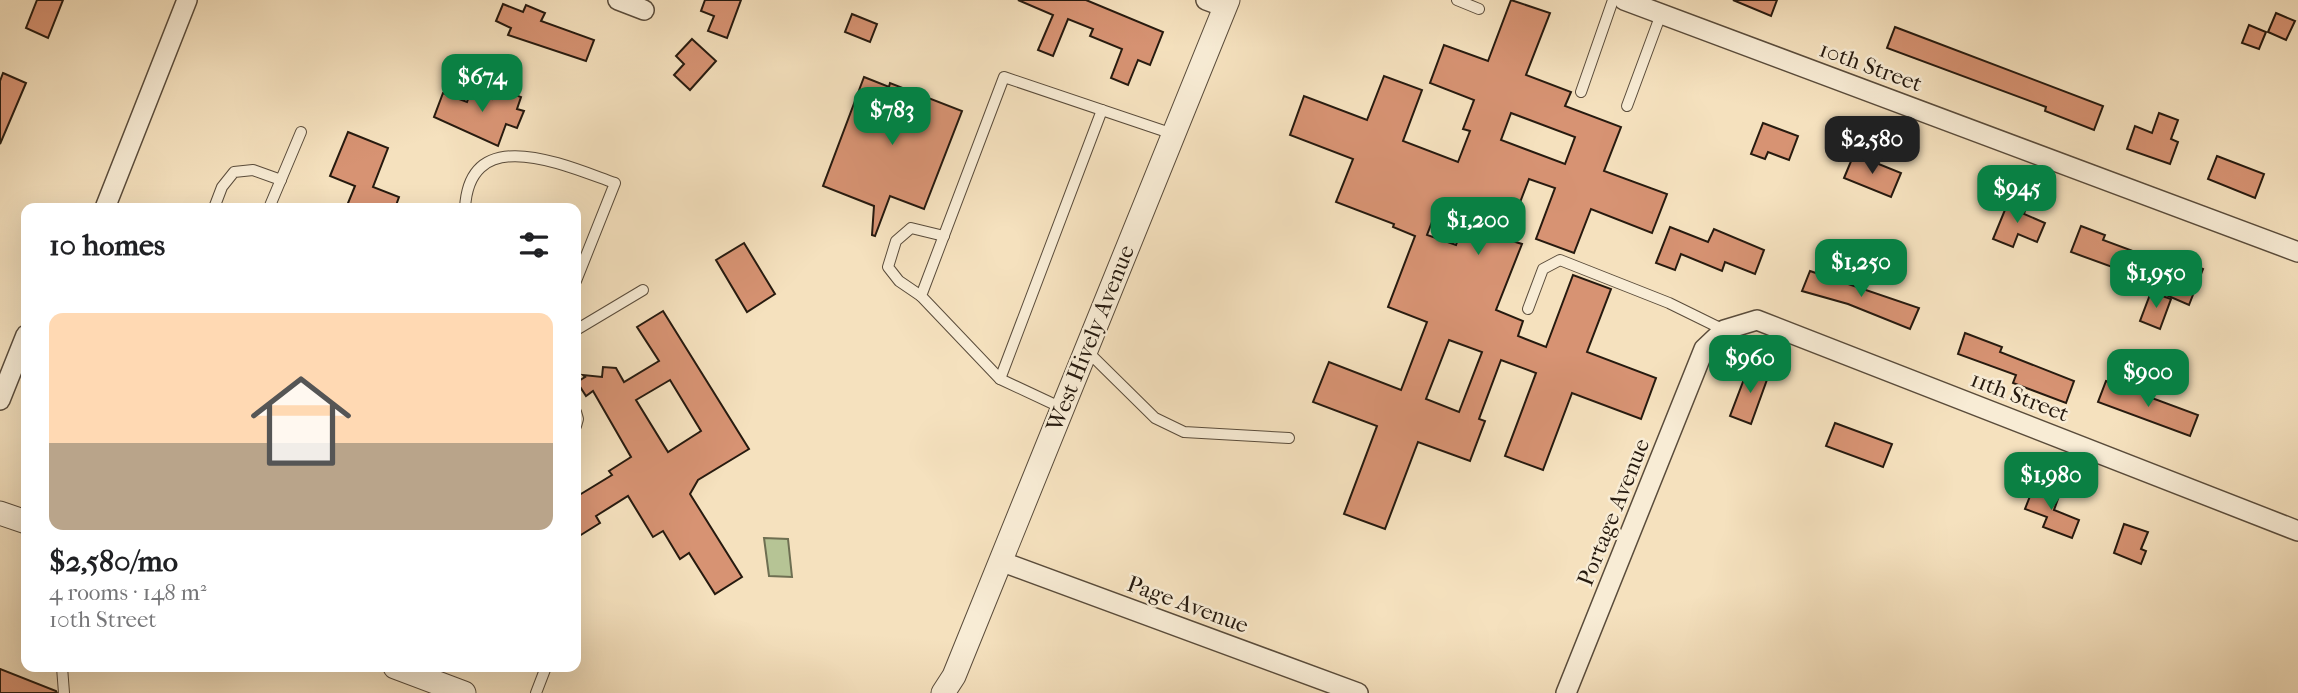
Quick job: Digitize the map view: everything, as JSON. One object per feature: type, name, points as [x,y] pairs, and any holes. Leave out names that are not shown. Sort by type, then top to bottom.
[{"type":"street","points":[[107,203],[187,0]]},
{"type":"street","points":[[618,0],[644,10]]},
{"type":"street","name":"10th Street","points":[[1624,0],[2298,252]]},
{"type":"street","name":"West Hively Avenue","points":[[951,687],[1173,134],[1219,2]]},
{"type":"street","name":"11th Street","points":[[1724,330],[1757,320],[2298,531]]},
{"type":"street","name":"Portage Avenue","points":[[1566,693],[1704,349],[1724,330]]},
{"type":"street","points":[[0,400],[21,348]]},
{"type":"street","points":[[0,513],[21,520]]},
{"type":"street","name":"Page Avenue","points":[[1000,561],[1358,693]]},
{"type":"street","points":[[419,677],[464,693]]},
{"type":"lane","points":[[1457,0],[1479,9]]},
{"type":"lane","points":[[1581,92],[1613,0]]},
{"type":"lane","points":[[1627,106],[1661,14]]},
{"type":"lane","points":[[921,296],[1004,77],[1173,134]]},
{"type":"lane","points":[[1000,379],[1102,110]]},
{"type":"lane","points":[[271,203],[302,132]]},
{"type":"lane","points":[[465,203],[466,191],[477,169],[495,158],[511,154],[558,163],[615,183],[581,268]]},
{"type":"lane","points":[[216,203],[222,187],[234,172],[253,170],[281,180]]},
{"type":"lane","points":[[944,236],[911,228],[896,241],[888,267],[899,281],[921,296],[1000,379],[1062,408]]},
{"type":"lane","points":[[1528,309],[1543,269],[1560,260],[1669,303],[1724,330]]},
{"type":"lane","points":[[581,327],[643,289]]},
{"type":"lane","points":[[1086,350],[1155,418],[1184,432],[1289,438]]},
{"type":"lane","points":[[62,672],[64,693]]},
{"type":"lane","points":[[536,693],[544,672]]},
{"type":"green space","points":[[764,538],[788,539],[792,577],[769,576]]},
{"type":"building","points":[[37,0],[63,0],[48,38],[26,28]]},
{"type":"building","points":[[705,0],[741,0],[727,38],[708,31],[714,16],[701,11]]},
{"type":"building","points":[[1018,0],[1086,0],[1163,32],[1150,65],[1138,60],[1128,85],[1111,78],[1122,49],[1090,36],[1093,29],[1068,19],[1053,56],[1038,50],[1053,15]]},
{"type":"building","points":[[1511,0],[1550,13],[1526,75],[1571,92],[1565,106],[1621,127],[1604,171],[1667,194],[1652,233],[1591,209],[1574,253],[1536,239],[1555,188],[1529,179],[1506,239],[1522,244],[1496,310],[1523,321],[1518,336],[1546,347],[1573,275],[1611,289],[1587,352],[1656,378],[1641,419],[1572,393],[1543,470],[1505,456],[1536,373],[1501,360],[1479,419],[1485,421],[1470,461],[1418,442],[1385,529],[1344,514],[1377,426],[1313,402],[1329,362],[1401,390],[1427,322],[1388,307],[1415,236],[1393,227],[1394,224],[1336,202],[1353,159],[1290,135],[1304,96],[1367,120],[1384,76],[1422,90],[1403,141],[1458,162],[1470,131],[1463,129],[1474,100],[1430,83],[1444,45],[1488,61]],"holes":[[[1511,113],[1575,137],[1565,164],[1501,140]],[[1437,209],[1465,220],[1456,245],[1427,235]],[[1449,340],[1482,352],[1459,412],[1426,399]]]},
{"type":"building","points":[[1733,0],[1777,0],[1771,16]]},
{"type":"building","points":[[503,4],[523,12],[526,5],[545,13],[541,21],[594,40],[586,61],[508,35],[511,28],[496,21]]},
{"type":"building","points":[[2276,13],[2295,21],[2286,40],[2268,32]]},
{"type":"building","points":[[852,14],[877,24],[870,42],[845,32]]},
{"type":"building","points":[[2249,25],[2266,32],[2259,49],[2242,43]]},
{"type":"building","points":[[1895,27],[2103,106],[2094,130],[2045,111],[2046,107],[1887,48]]},
{"type":"building","points":[[692,39],[716,61],[690,90],[674,75],[684,64],[676,56]]},
{"type":"building","points":[[3,73],[26,83],[0,144],[0,81]]},
{"type":"building","points":[[864,77],[889,87],[890,83],[962,111],[924,209],[890,196],[875,236],[872,235],[874,206],[823,186]]},
{"type":"building","points":[[496,88],[521,97],[517,109],[524,111],[517,128],[506,124],[498,146],[434,117],[443,93],[467,102],[471,91],[492,99]]},
{"type":"building","points":[[2159,113],[2178,120],[2171,139],[2178,142],[2170,164],[2127,149],[2135,126],[2152,133]]},
{"type":"building","points":[[1763,123],[1798,136],[1789,160],[1768,152],[1765,159],[1751,154]]},
{"type":"building","points":[[348,132],[388,148],[373,187],[399,197],[397,203],[348,203],[355,186],[330,176]]},
{"type":"building","points":[[1854,154],[1901,173],[1891,197],[1844,178]]},
{"type":"building","points":[[2217,156],[2264,174],[2255,198],[2208,179]]},
{"type":"building","points":[[2009,200],[2026,207],[2024,214],[2045,223],[2037,242],[2018,234],[2013,247],[1993,239]]},
{"type":"building","points":[[2081,226],[2105,235],[2103,240],[2133,251],[2126,272],[2071,252]]},
{"type":"building","points":[[1670,227],[1708,242],[1714,229],[1764,250],[1755,274],[1725,262],[1722,271],[1681,254],[1675,270],[1656,263]]},
{"type":"building","points":[[744,243],[775,294],[747,312],[716,260]]},
{"type":"building","points":[[2180,259],[2203,269],[2189,305],[2166,295]]},
{"type":"building","points":[[1810,271],[1919,308],[1910,329],[1848,304],[1802,291]]},
{"type":"building","points":[[2151,292],[2171,299],[2160,329],[2140,321]]},
{"type":"building","points":[[663,311],[749,449],[698,480],[690,494],[742,577],[715,594],[689,553],[680,559],[663,531],[653,537],[628,496],[596,516],[600,523],[581,535],[581,494],[612,475],[609,471],[631,457],[593,391],[586,396],[581,388],[581,380],[585,377],[583,375],[602,377],[603,367],[616,368],[624,382],[659,361],[637,327]],"holes":[[[670,380],[701,431],[668,452],[636,400]]]},
{"type":"building","points":[[1965,333],[2002,347],[2000,352],[2074,381],[2066,403],[2013,383],[2016,375],[1958,354]]},
{"type":"building","points":[[1749,366],[1769,374],[1751,424],[1730,416]]},
{"type":"building","points":[[2106,381],[2198,415],[2190,436],[2098,402]]},
{"type":"building","points":[[1835,423],[1892,444],[1883,467],[1826,446]]},
{"type":"building","points":[[2034,486],[2059,496],[2054,510],[2079,520],[2072,538],[2043,527],[2047,517],[2025,509]]},
{"type":"building","points":[[2124,524],[2148,532],[2141,549],[2146,551],[2141,564],[2114,553]]},
{"type":"building","points":[[0,669],[56,691],[57,693],[0,693]]}]
